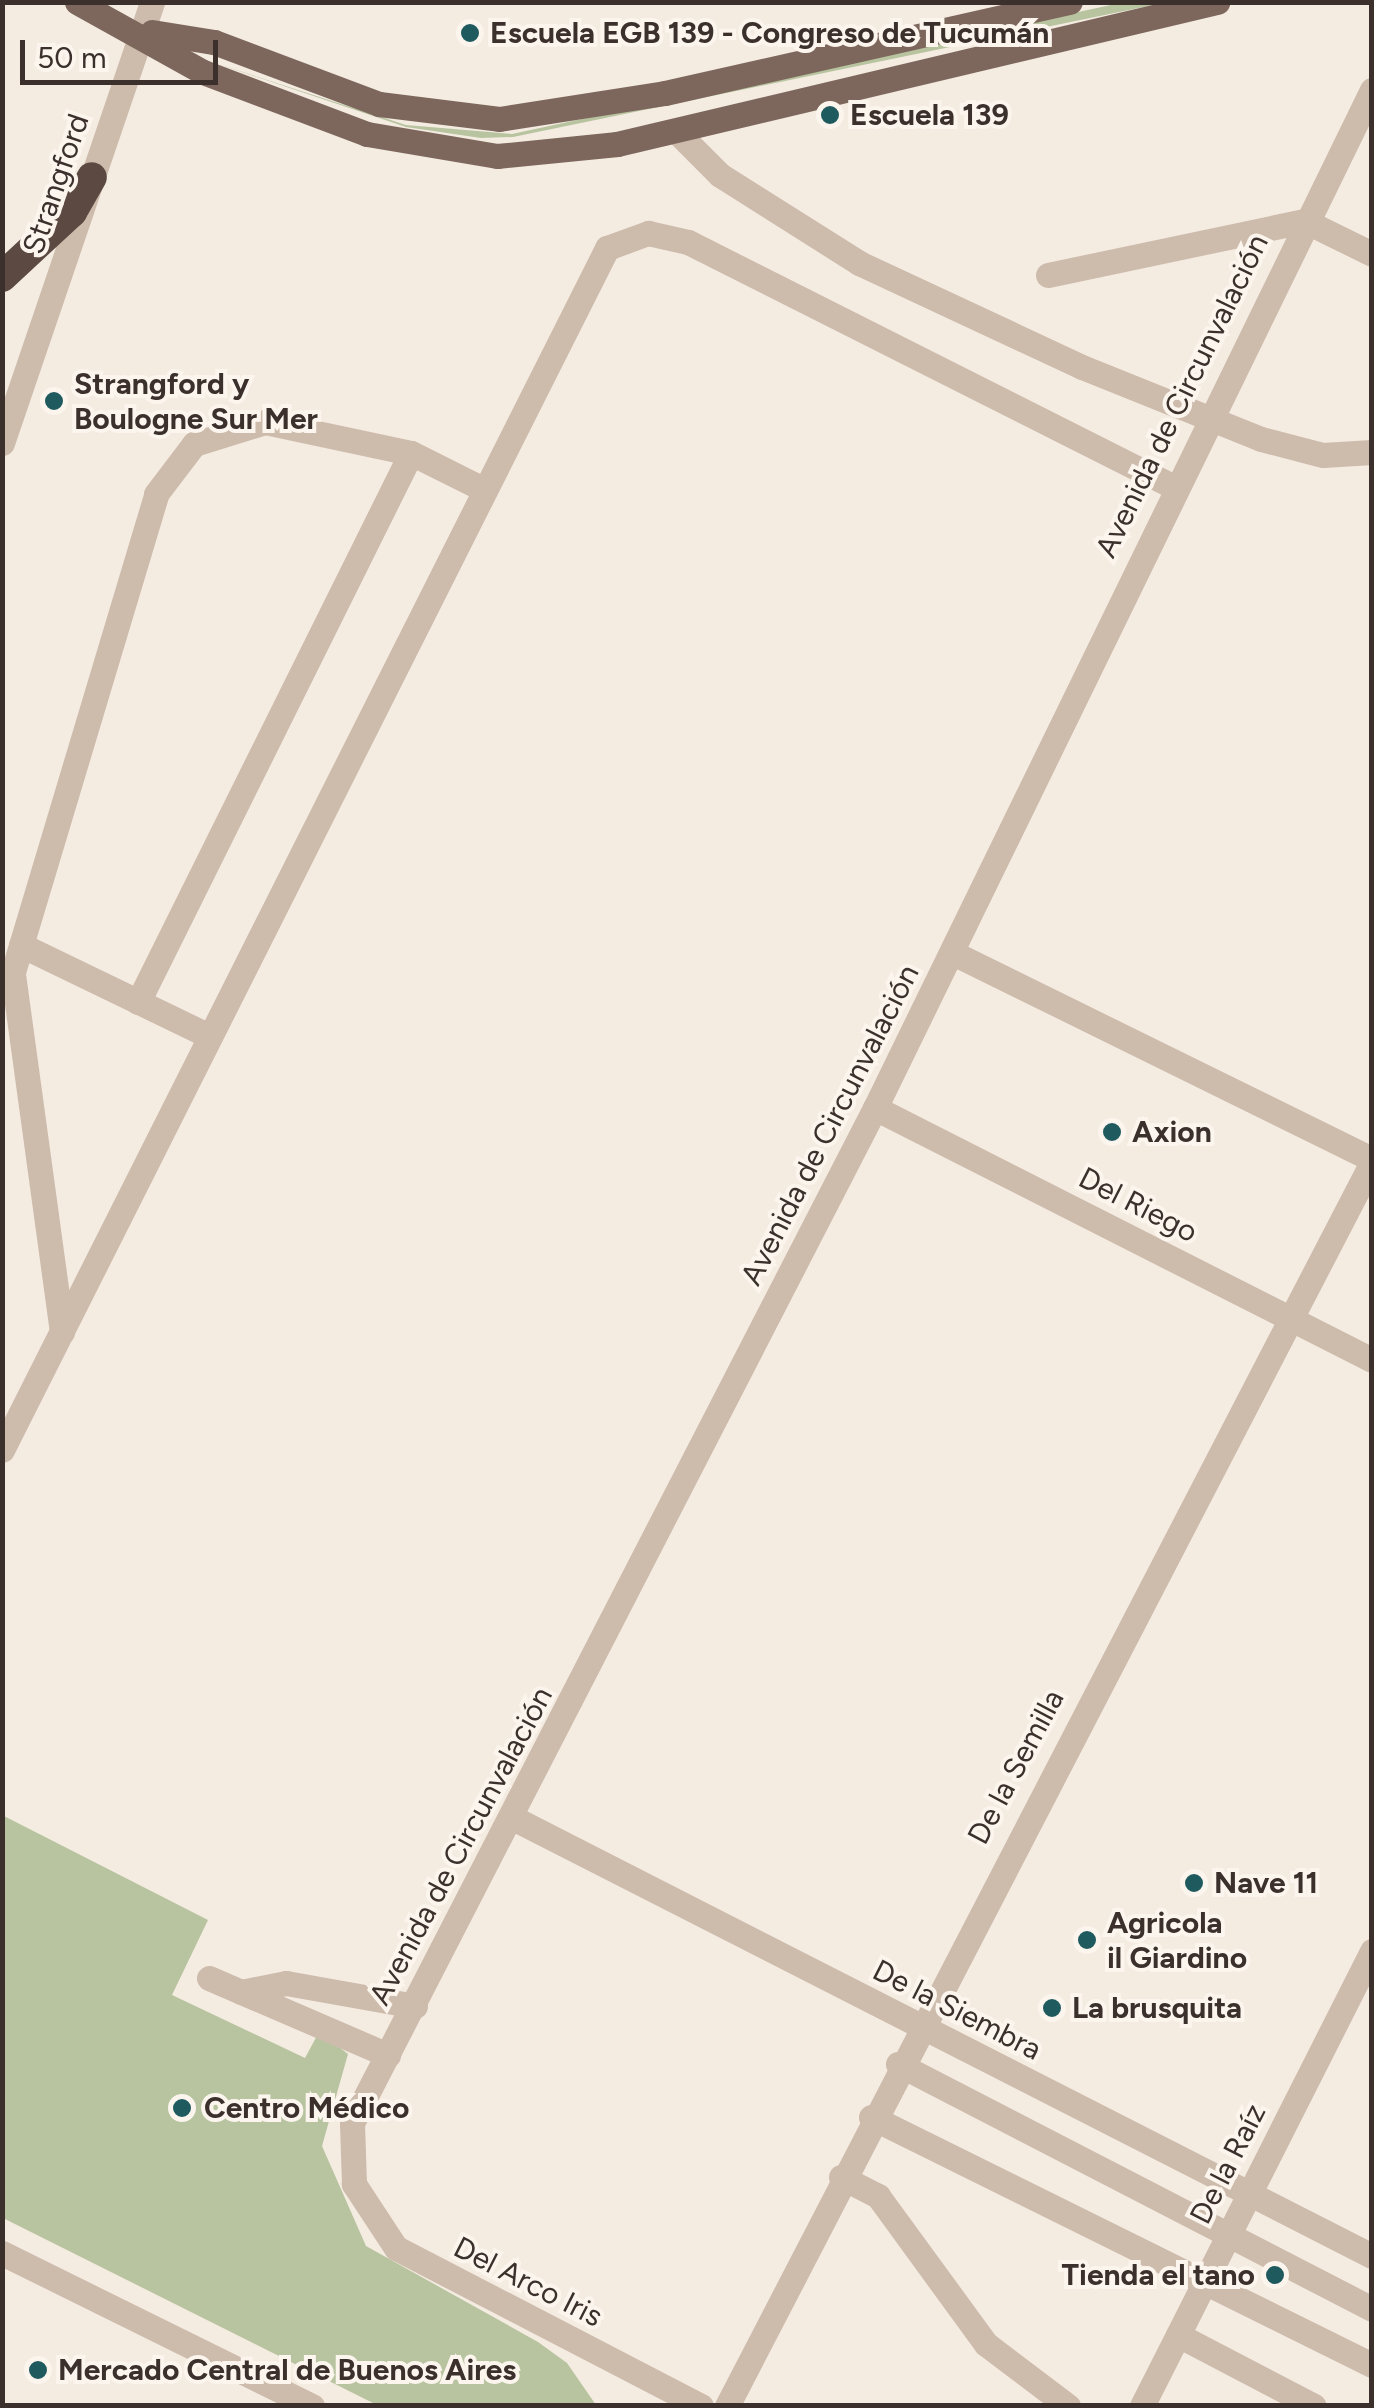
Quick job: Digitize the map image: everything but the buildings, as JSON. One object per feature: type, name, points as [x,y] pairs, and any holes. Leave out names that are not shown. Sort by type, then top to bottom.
[{"type":"highway","points":[[2,277],[72,212],[92,177]]},
{"type":"main road","points":[[77,2],[142,30],[203,72],[437,152],[570,151],[676,131],[1217,2]]},
{"type":"main road","points":[[142,30],[214,42],[378,104],[499,119],[665,94],[1070,2]]},
{"type":"street","name":"Strangford","points":[[2,443],[152,2]]},
{"type":"street","name":"Avenida de Circunvalación","points":[[354,2184],[352,2123],[515,1818],[953,953],[1172,486],[1372,90]]},
{"type":"street","points":[[676,131],[735,186],[859,262],[1206,418],[1323,455],[1372,452]]},
{"type":"street","points":[[1048,275],[1306,221],[1372,254]]},
{"type":"street","points":[[2,1450],[592,264],[607,248],[648,234],[688,242],[1172,486]]},
{"type":"street","points":[[62,1332],[12,1010],[21,945],[172,466],[223,429],[265,422],[411,453],[481,488]]},
{"type":"street","points":[[138,1002],[411,453]]},
{"type":"street","points":[[21,945],[209,1036]]},
{"type":"street","points":[[953,953],[1372,1161]]},
{"type":"street","name":"Del Riego","points":[[875,1108],[1372,1360]]},
{"type":"street","name":"De la Semilla","points":[[727,2406],[916,2026],[1372,1161]]},
{"type":"street","name":"De la Siembra","points":[[515,1818],[1372,2256]]},
{"type":"street","name":"De la Raíz","points":[[1142,2406],[1372,1951]]},
{"type":"street","points":[[209,1978],[388,2055]]},
{"type":"street","points":[[241,1992],[286,1983],[415,2006]]},
{"type":"street","points":[[898,2064],[1228,2238],[1372,2309]]},
{"type":"street","points":[[871,2117],[1372,2365]]},
{"type":"street","points":[[840,2177],[878,2196],[986,2344],[1068,2406]]},
{"type":"street","name":"Del Arco Iris","points":[[354,2184],[372,2219],[418,2263],[663,2397],[700,2406]]},
{"type":"street","points":[[2,2253],[312,2406]]},
{"type":"street","points":[[1178,2334],[1314,2406]]},
{"type":"green space","points":[[1120,3],[1163,3],[513,137],[481,138],[406,127],[215,63],[406,125],[512,134]]},
{"type":"green space","points":[[2,1815],[208,1920],[172,1995],[305,2058],[319,2032],[348,2054],[322,2146],[366,2246],[538,2342],[567,2363],[596,2405],[377,2405],[3,2218]]},
{"type":"place","name":"Escuela EGB 139 - Congreso de Tucumán","points":[[470,33]]},
{"type":"place","name":"Escuela 139","points":[[830,115]]},
{"type":"place","name":"Strangford y Boulogne Sur Mer","points":[[54,401]]},
{"type":"place","name":"Axion","points":[[1112,1132]]},
{"type":"place","name":"Nave 11","points":[[1194,1883]]},
{"type":"place","name":"Agricola il Giardino","points":[[1087,1940]]},
{"type":"place","name":"La brusquita","points":[[1052,2008]]},
{"type":"place","name":"Centro Médico","points":[[182,2108]]},
{"type":"place","name":"Tienda el tano","points":[[1275,2275]]},
{"type":"place","name":"Mercado Central de Buenos Aires","points":[[38,2370]]}]
